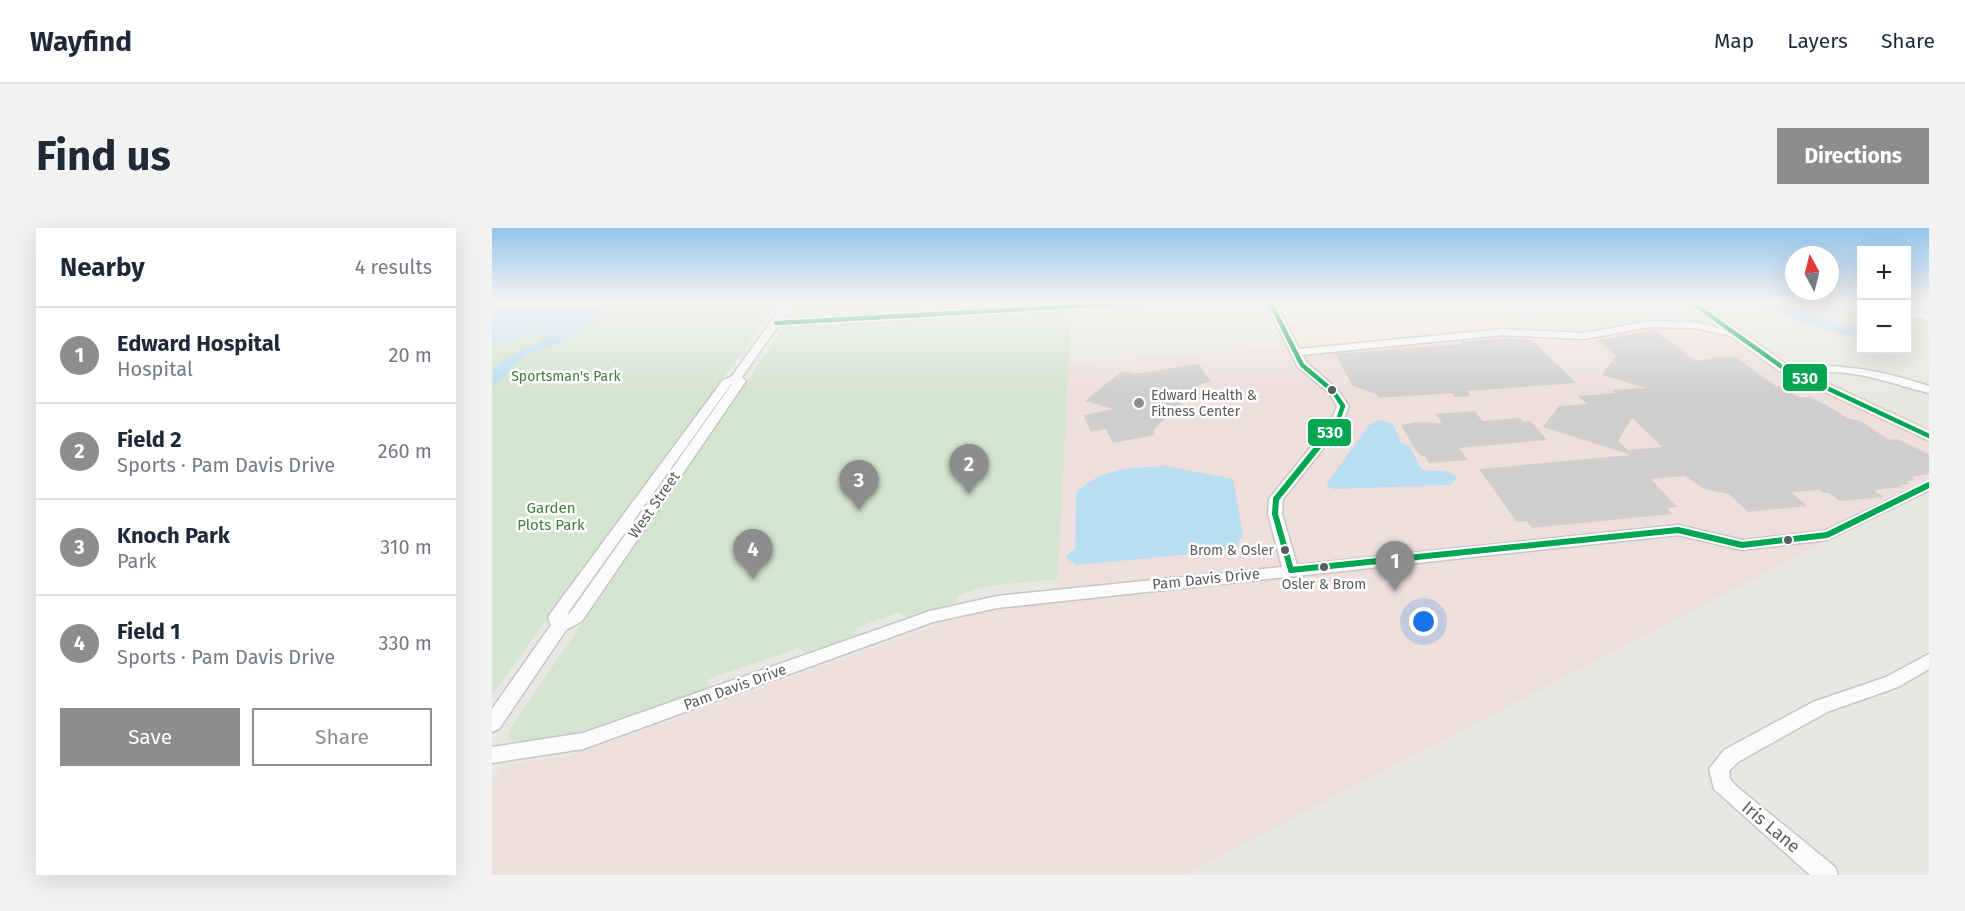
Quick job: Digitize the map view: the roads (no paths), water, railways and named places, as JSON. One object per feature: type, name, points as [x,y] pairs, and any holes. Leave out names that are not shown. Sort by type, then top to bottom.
[{"type":"main road","points":[[1732,333],[1794,372],[1929,436]]},
{"type":"street","name":"West Street","points":[[492,724],[560,626],[576,617],[740,381],[736,378],[769,332]]},
{"type":"street","points":[[1285,332],[1295,354],[1307,371],[1333,391],[1343,406],[1337,423],[1276,499],[1275,514],[1291,570]]},
{"type":"street","points":[[1295,354],[1500,332]]},
{"type":"street","points":[[1506,332],[1584,336],[1603,332]]},
{"type":"street","points":[[1794,372],[1860,370],[1884,375],[1929,390]]},
{"type":"street","name":"Pam Davis Drive","points":[[492,755],[583,741],[930,617],[986,604],[1678,530],[1742,545],[1827,535],[1929,485]]},
{"type":"street","name":"Iris Lane","points":[[1827,875],[1728,792],[1718,775],[1719,769],[1731,756],[1820,707],[1892,682],[1929,661]]},
{"type":"water","points":[[492,332],[542,332],[492,345]]},
{"type":"water","points":[[543,332],[579,332],[565,341],[523,358],[492,387],[494,368],[506,358],[538,343],[545,335]]},
{"type":"water","points":[[1834,332],[1857,332],[1857,338]]},
{"type":"water","points":[[1379,420],[1393,424],[1401,443],[1409,446],[1422,470],[1446,472],[1457,478],[1450,485],[1334,489],[1328,487],[1327,483],[1369,425]]},
{"type":"water","points":[[1166,466],[1233,479],[1243,535],[1234,550],[1076,565],[1065,557],[1075,549],[1076,493],[1085,485],[1106,474],[1129,469]]},
{"type":"place","name":"Edward Health & Fitness Center","points":[[1139,403]]},
{"type":"place","name":"Field 2","points":[[969,494]]},
{"type":"place","name":"Knoch Park","points":[[859,510]]},
{"type":"place","name":"Brom & Osler","points":[[1285,550]]},
{"type":"place","name":"Osler & Brom","points":[[1324,567]]},
{"type":"place","name":"Field 1","points":[[753,579]]},
{"type":"place","name":"Edward Hospital","points":[[1395,591]]},
{"type":"park label","name":"Sportsman's Park","points":[[566,376]]},
{"type":"park label","name":"Garden Plots Park","points":[[551,516]]}]
